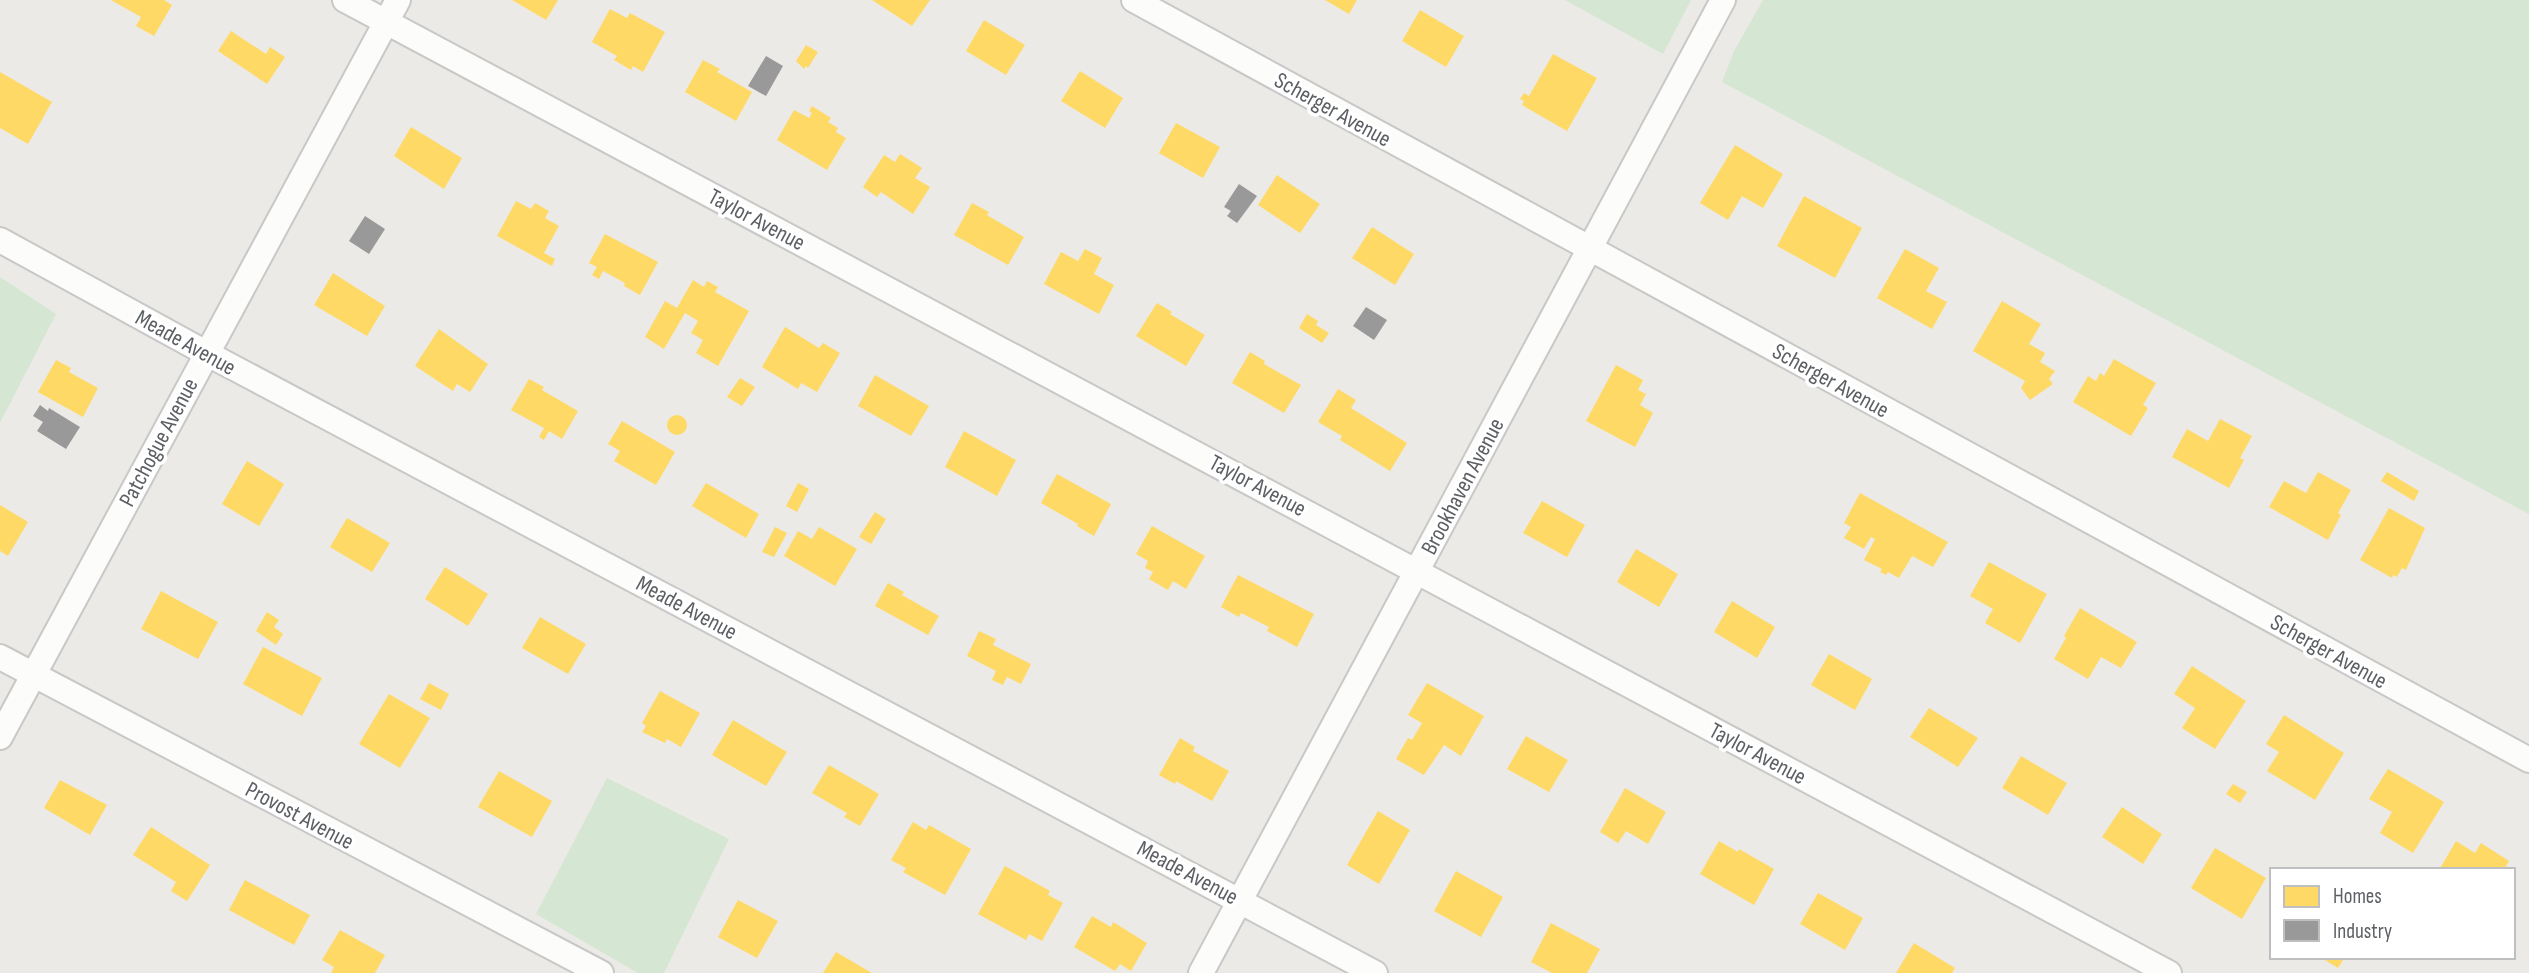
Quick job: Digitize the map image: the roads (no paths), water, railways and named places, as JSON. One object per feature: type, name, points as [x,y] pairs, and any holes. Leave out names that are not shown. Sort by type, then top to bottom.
[{"type":"street","name":"Taylor Avenue","points":[[345,0],[1418,570],[2169,973]]},
{"type":"street","name":"Patchogue Avenue","points":[[0,737],[398,0]]},
{"type":"street","name":"Scherger Avenue","points":[[1133,0],[2529,760]]},
{"type":"street","name":"Brookhaven Avenue","points":[[1201,973],[1723,0]]},
{"type":"street","name":"Meade Avenue","points":[[0,240],[206,353],[1375,973]]},
{"type":"street","name":"Provost Avenue","points":[[0,657],[601,973]]}]
